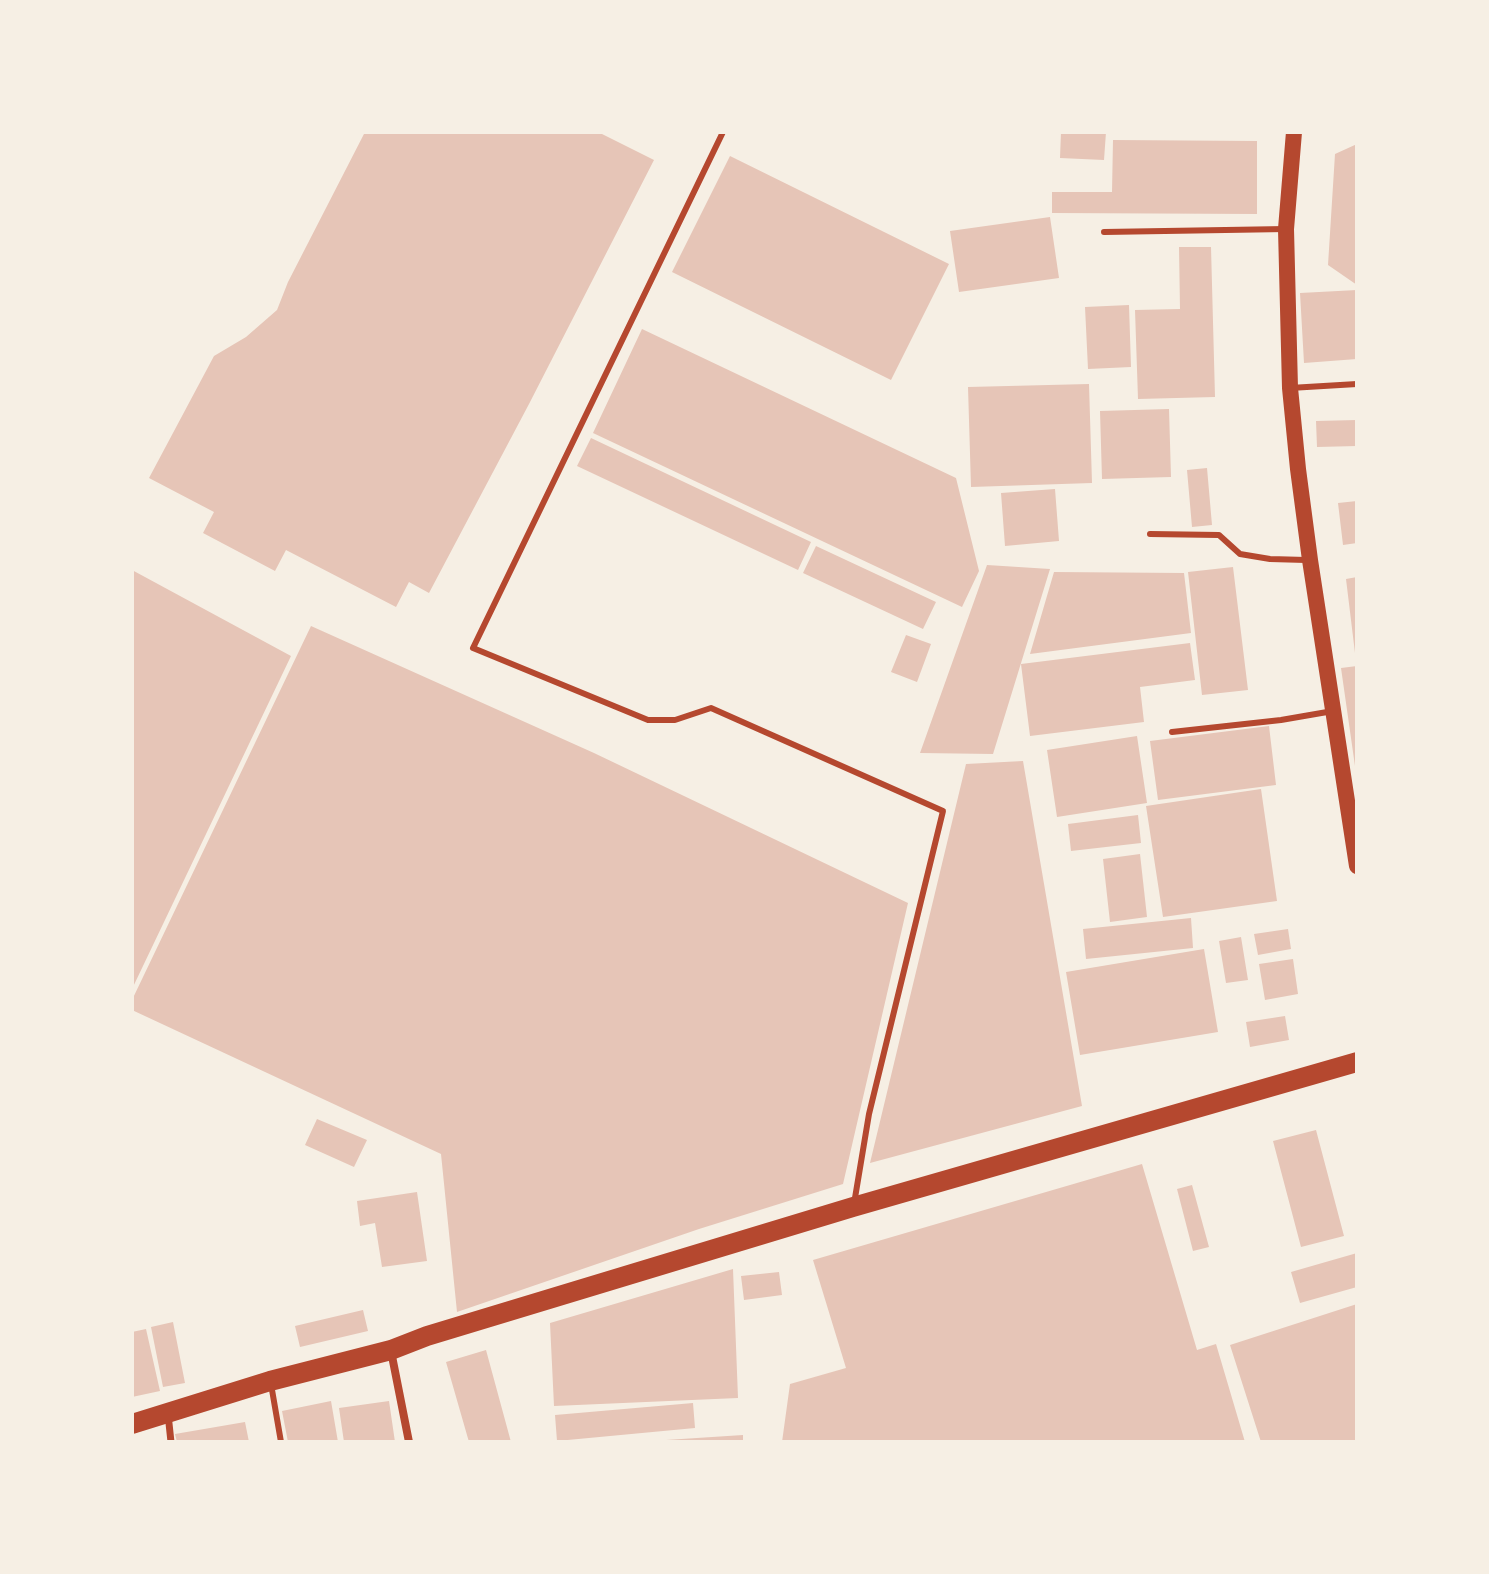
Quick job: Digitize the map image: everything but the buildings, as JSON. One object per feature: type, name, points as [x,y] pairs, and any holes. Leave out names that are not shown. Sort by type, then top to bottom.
[{"type":"main road","points":[[1294,132],[1286,229],[1290,388],[1310,560],[1357,866]]},
{"type":"main road","points":[[132,1424],[270,1381],[391,1350],[427,1336],[853,1207],[1357,1062]]},
{"type":"street","points":[[391,1350],[409,1442]]},
{"type":"street","points":[[168,1411],[171,1442]]},
{"type":"lane","points":[[723,132],[473,648],[648,720],[675,720],[711,708],[943,811],[869,1114],[853,1207]]},
{"type":"lane","points":[[1104,232],[1286,229]]},
{"type":"lane","points":[[1290,388],[1357,384]]},
{"type":"lane","points":[[1150,534],[1219,535],[1240,554],[1270,559],[1310,560]]},
{"type":"lane","points":[[1172,732],[1333,711]]},
{"type":"lane","points":[[270,1381],[281,1442]]}]
